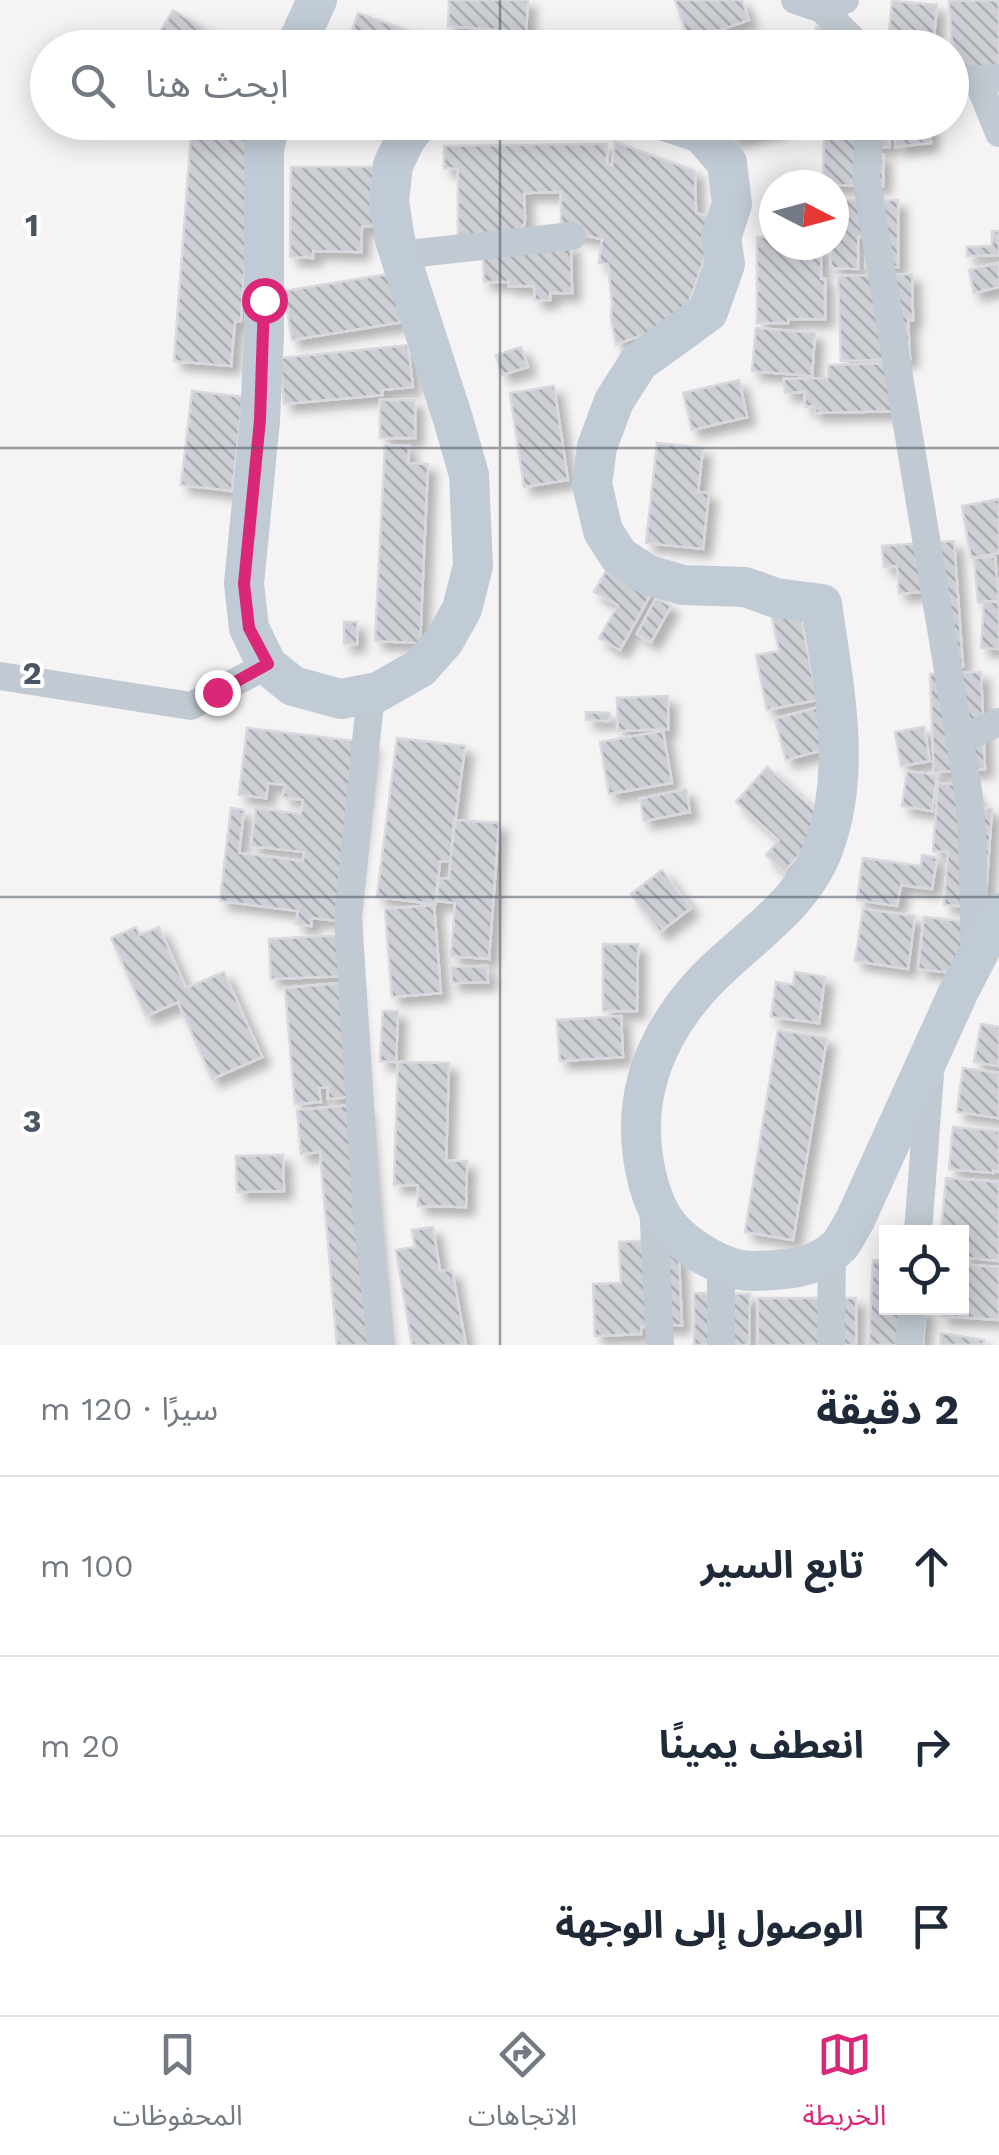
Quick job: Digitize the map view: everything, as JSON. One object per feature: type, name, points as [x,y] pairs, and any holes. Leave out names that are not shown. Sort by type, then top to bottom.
[{"type":"main road","points":[[303,30],[316,0]]},
{"type":"main road","points":[[266,140],[260,420],[244,584],[249,628],[268,664],[292,686],[341,699],[378,692],[420,668],[444,640],[462,609],[473,566],[469,475],[395,240],[389,202],[393,166],[405,140]]},
{"type":"main road","points":[[707,140],[726,163],[732,204],[721,238],[725,264],[708,312],[639,362],[614,401],[597,447],[592,484],[603,531],[619,556],[648,575],[683,585],[745,587],[776,598],[822,604],[838,716],[837,795],[825,846],[808,879],[787,907],[719,968],[681,1010],[655,1054],[641,1103],[642,1146],[653,1202],[669,1230],[697,1252],[746,1271],[788,1270],[813,1262],[838,1247],[999,913]]},
{"type":"street","points":[[821,3],[845,30]]},
{"type":"street","points":[[976,80],[999,133]]},
{"type":"street","points":[[869,140],[866,176],[972,832],[974,960]]},
{"type":"street","points":[[400,255],[572,236]]},
{"type":"street","points":[[0,676],[192,706],[268,664]]},
{"type":"street","points":[[372,693],[348,917],[367,1216],[381,1345]]},
{"type":"street","points":[[960,740],[999,722]]},
{"type":"street","points":[[919,1225],[932,1050]]},
{"type":"street","points":[[653,1202],[660,1345]]},
{"type":"street","points":[[831,1345],[832,1250]]},
{"type":"street","points":[[721,1262],[721,1345]]},
{"type":"street","points":[[909,1345],[911,1315]]},
{"type":"building","points":[[449,0],[528,0],[526,30],[448,26]]},
{"type":"building","points":[[675,0],[742,0],[749,20],[720,30],[685,30]]},
{"type":"building","points":[[999,0],[999,67],[969,69],[969,30],[951,30],[949,1]]},
{"type":"building","points":[[892,1],[937,5],[935,30],[889,30]]},
{"type":"building","points":[[173,10],[206,30],[161,30]]},
{"type":"building","points":[[358,13],[406,30],[352,30]]},
{"type":"building","points":[[816,27],[849,28],[849,30]]},
{"type":"building","points":[[191,140],[251,140],[241,321],[235,321],[231,366],[174,361]]},
{"type":"building","points":[[824,140],[889,140],[889,147],[859,147],[859,155],[883,155],[883,186],[849,185],[849,170],[823,170]]},
{"type":"building","points":[[895,140],[931,140],[931,143],[896,147]]},
{"type":"building","points":[[615,142],[695,171],[696,213],[707,216],[707,251],[682,322],[616,344],[608,264],[599,263],[602,239],[561,231],[561,192],[524,193],[525,220],[520,240],[458,241],[458,169],[444,168],[444,146],[607,144],[607,164],[612,165]]},
{"type":"building","points":[[291,167],[382,167],[381,226],[362,226],[361,252],[313,251],[313,258],[290,257]]},
{"type":"building","points":[[849,200],[898,200],[898,267],[866,267],[866,237],[858,237],[858,269],[831,268],[831,260],[849,260]]},
{"type":"building","points":[[992,231],[999,231],[999,255],[967,256],[967,247],[992,246]]},
{"type":"building","points":[[757,237],[759,260],[821,260],[825,319],[757,323]]},
{"type":"building","points":[[571,244],[572,293],[550,293],[550,300],[535,300],[534,286],[484,282],[483,246]]},
{"type":"building","points":[[999,263],[999,287],[974,293],[969,270]]},
{"type":"building","points":[[395,273],[403,322],[292,340],[284,291]]},
{"type":"building","points":[[912,274],[910,359],[841,361],[838,276]]},
{"type":"building","points":[[756,328],[815,333],[812,376],[752,371]]},
{"type":"building","points":[[408,345],[413,387],[382,390],[382,395],[284,404],[280,358]]},
{"type":"building","points":[[521,347],[528,367],[502,375],[496,355]]},
{"type":"building","points":[[896,363],[897,411],[815,413],[814,406],[805,407],[805,392],[785,393],[784,379],[828,378],[828,365]]},
{"type":"building","points":[[739,380],[747,417],[692,430],[683,393]]},
{"type":"building","points":[[554,386],[568,480],[524,487],[510,393]]},
{"type":"building","points":[[192,391],[243,397],[232,491],[181,485]]},
{"type":"building","points":[[380,400],[415,400],[415,438],[380,438]]},
{"type":"building","points":[[657,443],[703,448],[698,492],[709,493],[703,549],[646,543]]},
{"type":"building","points":[[385,445],[409,446],[408,463],[428,464],[420,643],[375,641]]},
{"type":"building","points":[[999,499],[999,553],[971,558],[962,506]]},
{"type":"building","points":[[954,541],[963,666],[945,667],[939,590],[899,594],[897,566],[884,567],[882,546]]},
{"type":"building","points":[[995,557],[999,601],[978,603],[974,558]]},
{"type":"building","points":[[612,560],[656,585],[620,650],[599,638],[618,605],[594,592]]},
{"type":"building","points":[[656,598],[671,606],[651,642],[637,634]]},
{"type":"building","points":[[984,601],[999,602],[999,649],[981,648]]},
{"type":"building","points":[[800,612],[817,700],[767,710],[756,655],[779,651],[772,617]]},
{"type":"building","points":[[344,622],[357,622],[357,644],[344,644]]},
{"type":"building","points":[[981,672],[985,769],[934,772],[930,674]]},
{"type":"building","points":[[668,696],[668,729],[618,731],[617,698]]},
{"type":"building","points":[[819,707],[830,748],[786,760],[775,719]]},
{"type":"building","points":[[586,712],[610,713],[609,721],[586,720]]},
{"type":"building","points":[[924,727],[930,761],[901,766],[895,732]]},
{"type":"building","points":[[247,728],[371,743],[348,922],[312,918],[311,926],[296,924],[298,911],[220,901],[231,808],[244,810],[239,853],[303,861],[304,852],[251,846],[256,808],[301,814],[303,800],[283,797],[285,785],[268,783],[266,798],[239,795]]},
{"type":"building","points":[[663,731],[672,783],[609,794],[600,742]]},
{"type":"building","points":[[397,738],[465,746],[450,862],[440,861],[435,904],[377,897]]},
{"type":"building","points":[[767,767],[828,822],[784,872],[766,855],[779,840],[736,802]]},
{"type":"building","points":[[907,771],[937,775],[932,811],[902,806]]},
{"type":"building","points":[[938,783],[970,786],[982,809],[992,809],[985,908],[944,905],[948,852],[933,851]]},
{"type":"building","points":[[686,789],[690,812],[644,821],[640,799]]},
{"type":"building","points":[[454,820],[499,823],[489,959],[451,956],[455,903],[437,901],[439,878],[449,879]]},
{"type":"building","points":[[922,855],[937,858],[932,889],[901,885],[897,906],[857,900],[863,858],[921,866]]},
{"type":"building","points":[[662,870],[691,908],[660,932],[631,894]]},
{"type":"building","points":[[434,905],[441,993],[392,997],[385,909]]},
{"type":"building","points":[[863,909],[915,916],[908,969],[855,961]]},
{"type":"building","points":[[924,917],[996,925],[953,973],[918,969]]},
{"type":"building","points":[[136,927],[140,935],[159,927],[186,988],[224,972],[262,1057],[212,1079],[178,1002],[146,1016],[111,938]]},
{"type":"building","points":[[346,935],[348,976],[271,979],[269,939]]},
{"type":"building","points":[[603,944],[638,944],[637,1011],[603,1011]]},
{"type":"building","points":[[487,966],[488,982],[452,983],[451,967]]},
{"type":"building","points":[[795,972],[825,977],[819,1023],[771,1017],[776,982],[793,985]]},
{"type":"building","points":[[353,982],[363,1096],[328,1099],[328,1087],[319,1088],[321,1102],[295,1104],[285,988]]},
{"type":"building","points":[[383,1011],[398,1011],[396,1062],[380,1061]]},
{"type":"building","points":[[621,1016],[623,1057],[560,1061],[557,1020]]},
{"type":"building","points":[[981,1024],[999,1027],[999,1066],[974,1062]]},
{"type":"building","points":[[778,1030],[827,1038],[793,1240],[745,1232]]},
{"type":"building","points":[[398,1062],[449,1063],[446,1161],[467,1161],[466,1207],[418,1206],[418,1185],[394,1185]]},
{"type":"building","points":[[963,1068],[999,1073],[999,1118],[957,1112]]},
{"type":"building","points":[[365,1104],[386,1345],[337,1345],[320,1152],[301,1154],[297,1110]]},
{"type":"building","points":[[953,1127],[999,1131],[999,1172],[949,1169]]},
{"type":"building","points":[[283,1155],[284,1191],[237,1192],[236,1156]]},
{"type":"building","points":[[946,1178],[999,1182],[999,1261],[969,1258],[969,1225],[942,1225]]},
{"type":"building","points":[[433,1227],[440,1271],[452,1270],[466,1345],[412,1345],[396,1250],[415,1247],[412,1230]]},
{"type":"building","points":[[678,1239],[682,1325],[641,1327],[641,1334],[595,1336],[593,1284],[621,1283],[619,1242]]},
{"type":"building","points":[[873,1260],[879,1260],[879,1315],[925,1315],[923,1345],[869,1345]]},
{"type":"building","points":[[969,1265],[999,1267],[999,1320],[941,1316],[969,1315]]},
{"type":"building","points":[[694,1293],[750,1294],[749,1345],[694,1345]]},
{"type":"building","points":[[758,1298],[856,1298],[856,1345],[758,1345]]},
{"type":"building","points":[[941,1333],[984,1340],[983,1345],[940,1345]]},
{"type":"route","points":[[217,692],[268,664],[249,628],[244,584],[260,420],[264,300]]}]
